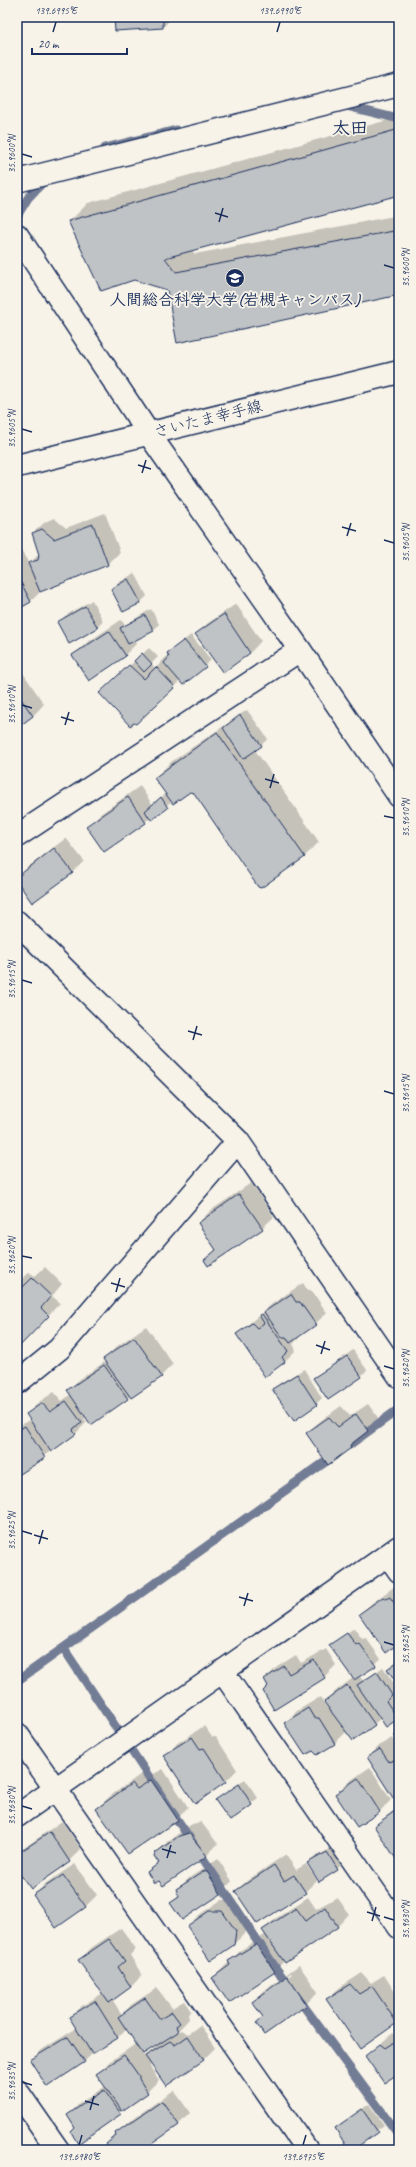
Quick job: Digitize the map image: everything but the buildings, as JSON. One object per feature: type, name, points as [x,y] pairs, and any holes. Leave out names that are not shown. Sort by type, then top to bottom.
[{"type":"street","points":[[17,181],[399,85]]},
{"type":"street","points":[[17,235],[148,434],[300,650],[399,796]]},
{"type":"street","name":"さいたま幸手線","points":[[17,466],[399,372]]},
{"type":"street","points":[[17,836],[300,650]]},
{"type":"street","points":[[17,922],[238,1141],[399,1376]]},
{"type":"street","points":[[17,1384],[59,1349],[238,1141]]},
{"type":"street","points":[[17,1816],[222,1671],[395,1558]]},
{"type":"street","points":[[222,1671],[399,1927]]},
{"type":"street","points":[[17,1734],[307,2150]]},
{"type":"street","points":[[17,2091],[58,2150]]},
{"type":"waterway","points":[[342,105],[399,119]]},
{"type":"waterway","points":[[105,148],[176,130]]},
{"type":"waterway","points":[[17,216],[28,198],[47,178]]},
{"type":"waterway","points":[[349,1445],[399,1409]]},
{"type":"waterway","points":[[17,1681],[335,1455]]},
{"type":"waterway","points":[[64,1649],[277,1970],[399,2135]]},
{"type":"place","name":"人間総合科学大学(岩槻キャンパス)","points":[[235,278]]},
{"type":"district","name":"太田","points":[[350,128]]}]
